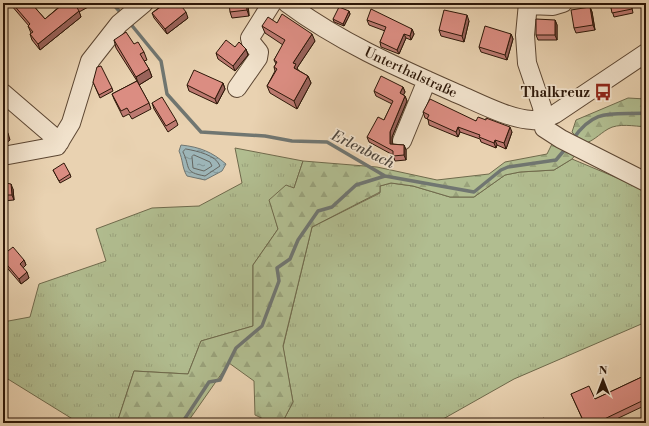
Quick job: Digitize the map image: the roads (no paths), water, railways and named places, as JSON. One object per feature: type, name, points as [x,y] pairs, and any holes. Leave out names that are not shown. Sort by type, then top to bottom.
[{"type":"street","points":[[237,88],[259,56],[259,52],[251,42],[250,38],[272,3]]},
{"type":"street","name":"Unterthalstraße","points":[[287,3],[308,18],[372,55],[488,107],[519,118],[543,120]]},
{"type":"street","points":[[563,3],[553,6],[528,4],[526,56],[531,77],[542,107],[544,128],[577,148],[646,182]]},
{"type":"street","points":[[3,156],[57,146],[72,123],[90,61],[132,13]]},
{"type":"street","points":[[543,120],[555,114],[646,53]]},
{"type":"street","points":[[402,141],[427,80]]},
{"type":"street","points":[[3,93],[60,142]]},
{"type":"water","points":[[181,145],[194,147],[205,151],[216,156],[226,164],[222,171],[205,180],[187,176],[179,151]]},
{"type":"waterway","name":"Erlenbach","points":[[112,3],[122,14]]},
{"type":"waterway","name":"Erlenbach","points":[[129,22],[161,61],[167,94],[201,132],[265,136],[292,141],[327,142],[385,176],[474,192],[501,170],[508,167],[556,160],[567,147]]},
{"type":"waterway","name":"Erlenbach","points":[[573,139],[581,129],[597,117],[614,114],[646,113]]},
{"type":"waterway","points":[[182,423],[209,382],[220,380],[236,348],[262,326],[279,281],[277,268],[290,259],[298,240],[318,211],[332,207],[356,185],[385,176]]},
{"type":"place","name":"Thalkreuz","points":[[603,92]]}]
